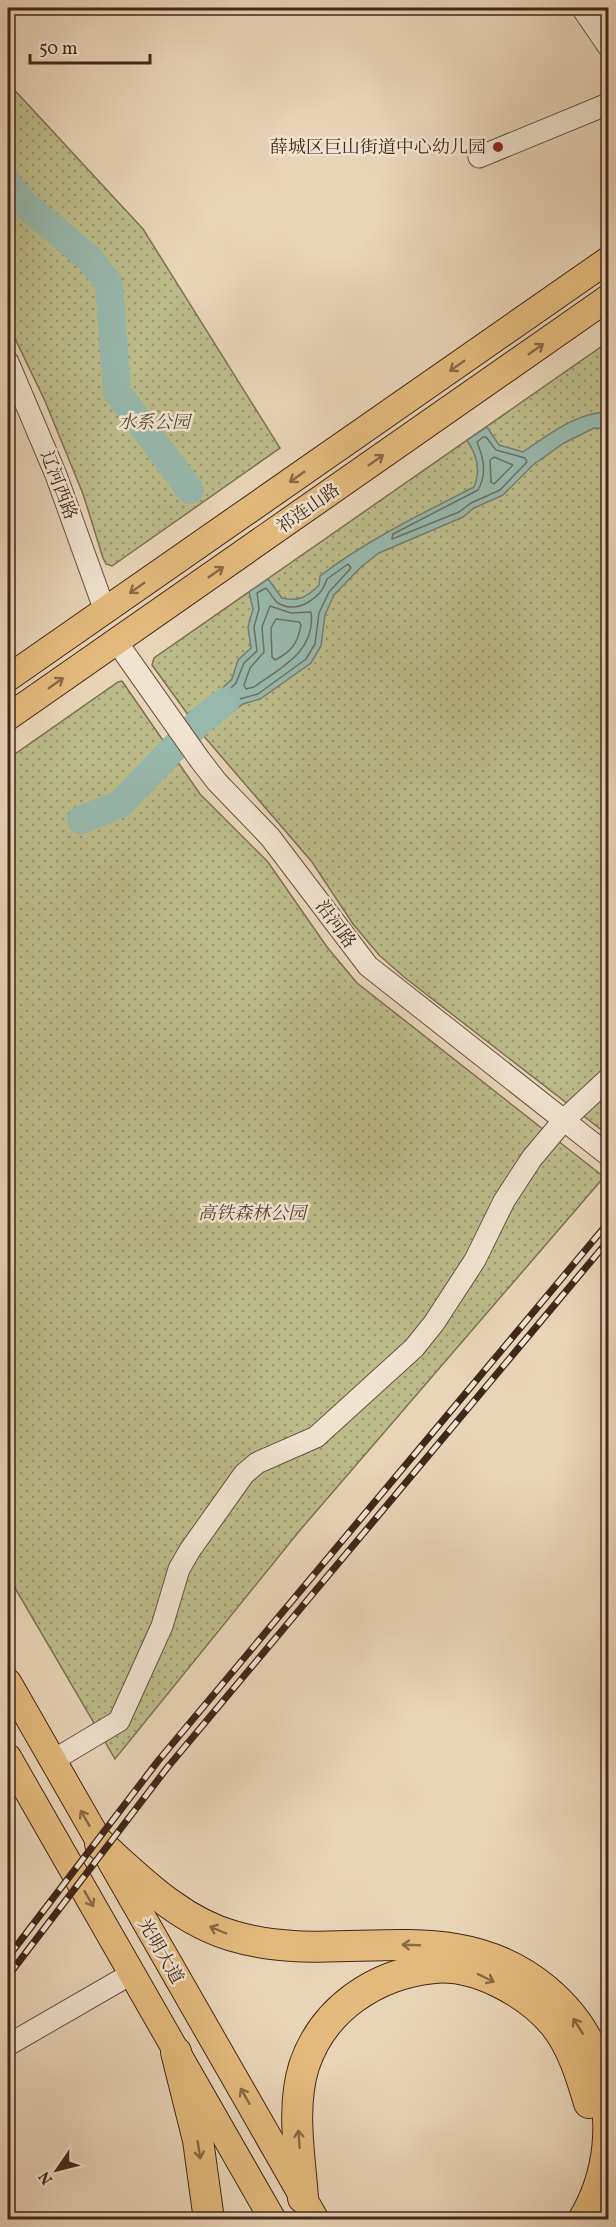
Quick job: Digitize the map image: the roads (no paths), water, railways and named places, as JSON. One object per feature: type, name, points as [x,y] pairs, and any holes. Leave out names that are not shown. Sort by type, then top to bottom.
[{"type":"highway","points":[[100,1844],[157,1896],[193,1920],[232,1936],[291,1947],[440,1946],[483,1953],[525,1972],[567,2008],[594,2052],[608,2100],[608,2147],[597,2197],[583,2220]]},
{"type":"highway","points":[[309,2209],[297,2115],[304,2067],[320,2033],[348,2000],[389,1979],[435,1968],[473,1972],[521,1995],[554,2024],[578,2067],[590,2106],[590,2148],[580,2192],[564,2220]]},
{"type":"highway","points":[[176,2052],[198,2140],[209,2220]]},
{"type":"main road","name":"祁连山路","points":[[8,678],[609,260]]},
{"type":"main road","name":"祁连山路","points":[[8,717],[609,298]]},
{"type":"main road","name":"光明大道","points":[[8,1682],[309,2209]]},
{"type":"main road","name":"光明大道","points":[[8,1757],[273,2220]]},
{"type":"street","points":[[582,8],[609,46]]},
{"type":"street","points":[[605,8],[609,12]]},
{"type":"street","points":[[479,157],[609,104]]},
{"type":"street","name":"辽河西路","points":[[8,362],[56,475],[105,610]]},
{"type":"street","name":"沿河路","points":[[116,641],[206,767],[270,837],[368,966],[609,1155]]},
{"type":"street","points":[[52,1761],[108,1730],[119,1721],[162,1626],[179,1569],[244,1474],[257,1463],[316,1437],[414,1348],[434,1323],[475,1260],[504,1201],[519,1177],[564,1120],[609,1080]]},
{"type":"street","points":[[8,2045],[131,1974]]},
{"type":"water","points":[[608,412],[608,429],[594,428],[564,443],[533,465],[503,495],[474,508],[463,517],[379,553],[361,567],[334,595],[325,615],[321,646],[311,663],[260,699],[243,704],[202,734],[187,714],[212,698],[232,679],[238,660],[251,648],[248,627],[253,609],[249,592],[268,579],[282,598],[302,598],[319,585],[320,576],[356,551],[474,487],[477,463],[467,440],[487,427],[499,445],[523,452],[574,420]]},
{"type":"waterway","points":[[8,183],[22,202],[90,259],[109,284],[117,392],[190,490]]},
{"type":"waterway","points":[[81,820],[120,804],[201,720],[226,701]]},
{"type":"railway","points":[[8,1957],[158,1761],[608,1223]]},
{"type":"railway","points":[[8,1976],[167,1768],[608,1241]]},
{"type":"place","name":"薛城区巨山街道中心幼儿园","points":[[498,147]]},
{"type":"park label","name":"水系公园","points":[[154,422]]},
{"type":"park label","name":"高铁森林公园","points":[[252,1213]]}]
